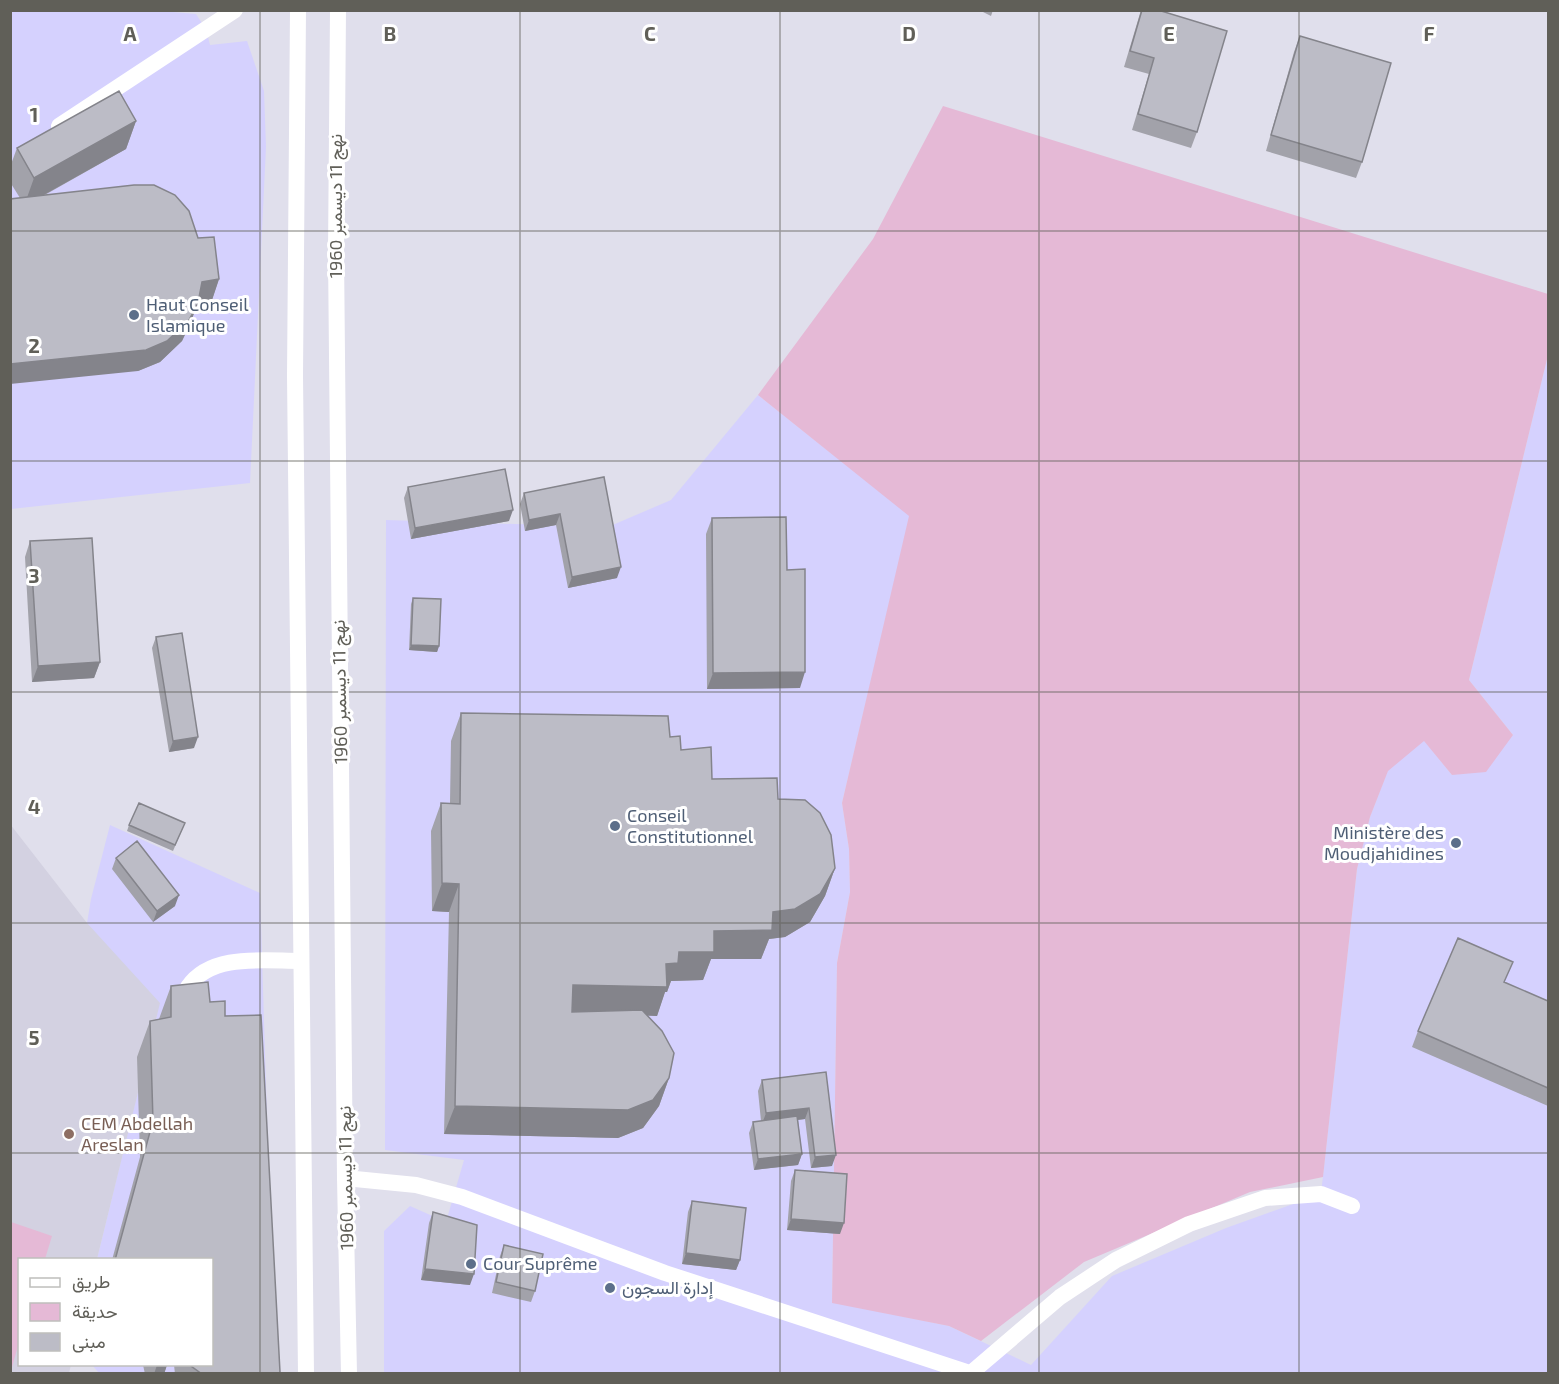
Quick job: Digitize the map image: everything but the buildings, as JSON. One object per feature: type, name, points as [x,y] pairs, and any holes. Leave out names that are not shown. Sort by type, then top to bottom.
[{"type":"main road","points":[[50,132],[235,10]]},
{"type":"main road","points":[[298,10],[295,376],[306,1374]]},
{"type":"main road","name":"نهج 11 ديسمبر 1960","points":[[338,10],[336,265],[349,1374]]},
{"type":"main road","points":[[177,1013],[188,987],[204,971],[226,963],[300,961]]},
{"type":"main road","points":[[345,1178],[416,1185],[462,1197],[665,1273],[972,1373],[1060,1297],[1116,1260],[1189,1224],[1265,1198],[1321,1194],[1352,1206]]},
{"type":"shaded area","name":"Haut Conseil Islamique","points":[[150,10],[196,14],[206,29],[210,45],[247,41],[264,91],[266,147],[250,483],[11,509],[10,11]]},
{"type":"shaded area","points":[[1548,355],[1548,1373],[384,1373],[384,1231],[410,1206],[446,1222],[464,1160],[385,1150],[386,520],[608,527],[671,500],[758,395],[910,516],[842,803],[849,849],[850,892],[837,963],[832,1302],[949,1326],[1031,1365],[1112,1276],[1226,1228],[1321,1194],[1357,869],[1370,817],[1388,770],[1424,740],[1452,775],[1513,735],[1469,680]]},
{"type":"shaded area","name":"CEM Abdellah Areslan","points":[[10,824],[87,923],[160,1003],[97,1258],[18,1258],[18,1366],[71,1366],[69,1373],[11,1373]]},
{"type":"shaded area","points":[[110,825],[260,893],[275,1373],[99,1373],[93,1366],[213,1366],[213,1258],[97,1258],[158,1009],[87,923]]},
{"type":"green space","points":[[943,106],[1548,294],[1548,355],[1469,680],[1513,735],[1486,772],[1452,775],[1424,741],[1388,771],[1370,817],[1357,869],[1323,1177],[1250,1192],[1084,1262],[981,1341],[949,1326],[832,1303],[837,963],[850,892],[849,849],[842,803],[909,516],[758,395],[873,239]]},
{"type":"green space","points":[[11,1222],[52,1236],[45,1258],[18,1258],[18,1346],[11,1371]]},
{"type":"place","name":"Haut Conseil Islamique","points":[[134,315]]},
{"type":"place","name":"Conseil Constitutionnel","points":[[615,826]]},
{"type":"place","name":"Ministère des Moudjahidines","points":[[1456,843]]},
{"type":"place","name":"CEM Abdellah Areslan","points":[[69,1134]]},
{"type":"place","name":"Cour Suprême","points":[[471,1264]]},
{"type":"place","name":"إدارة السجون","points":[[610,1288]]}]
